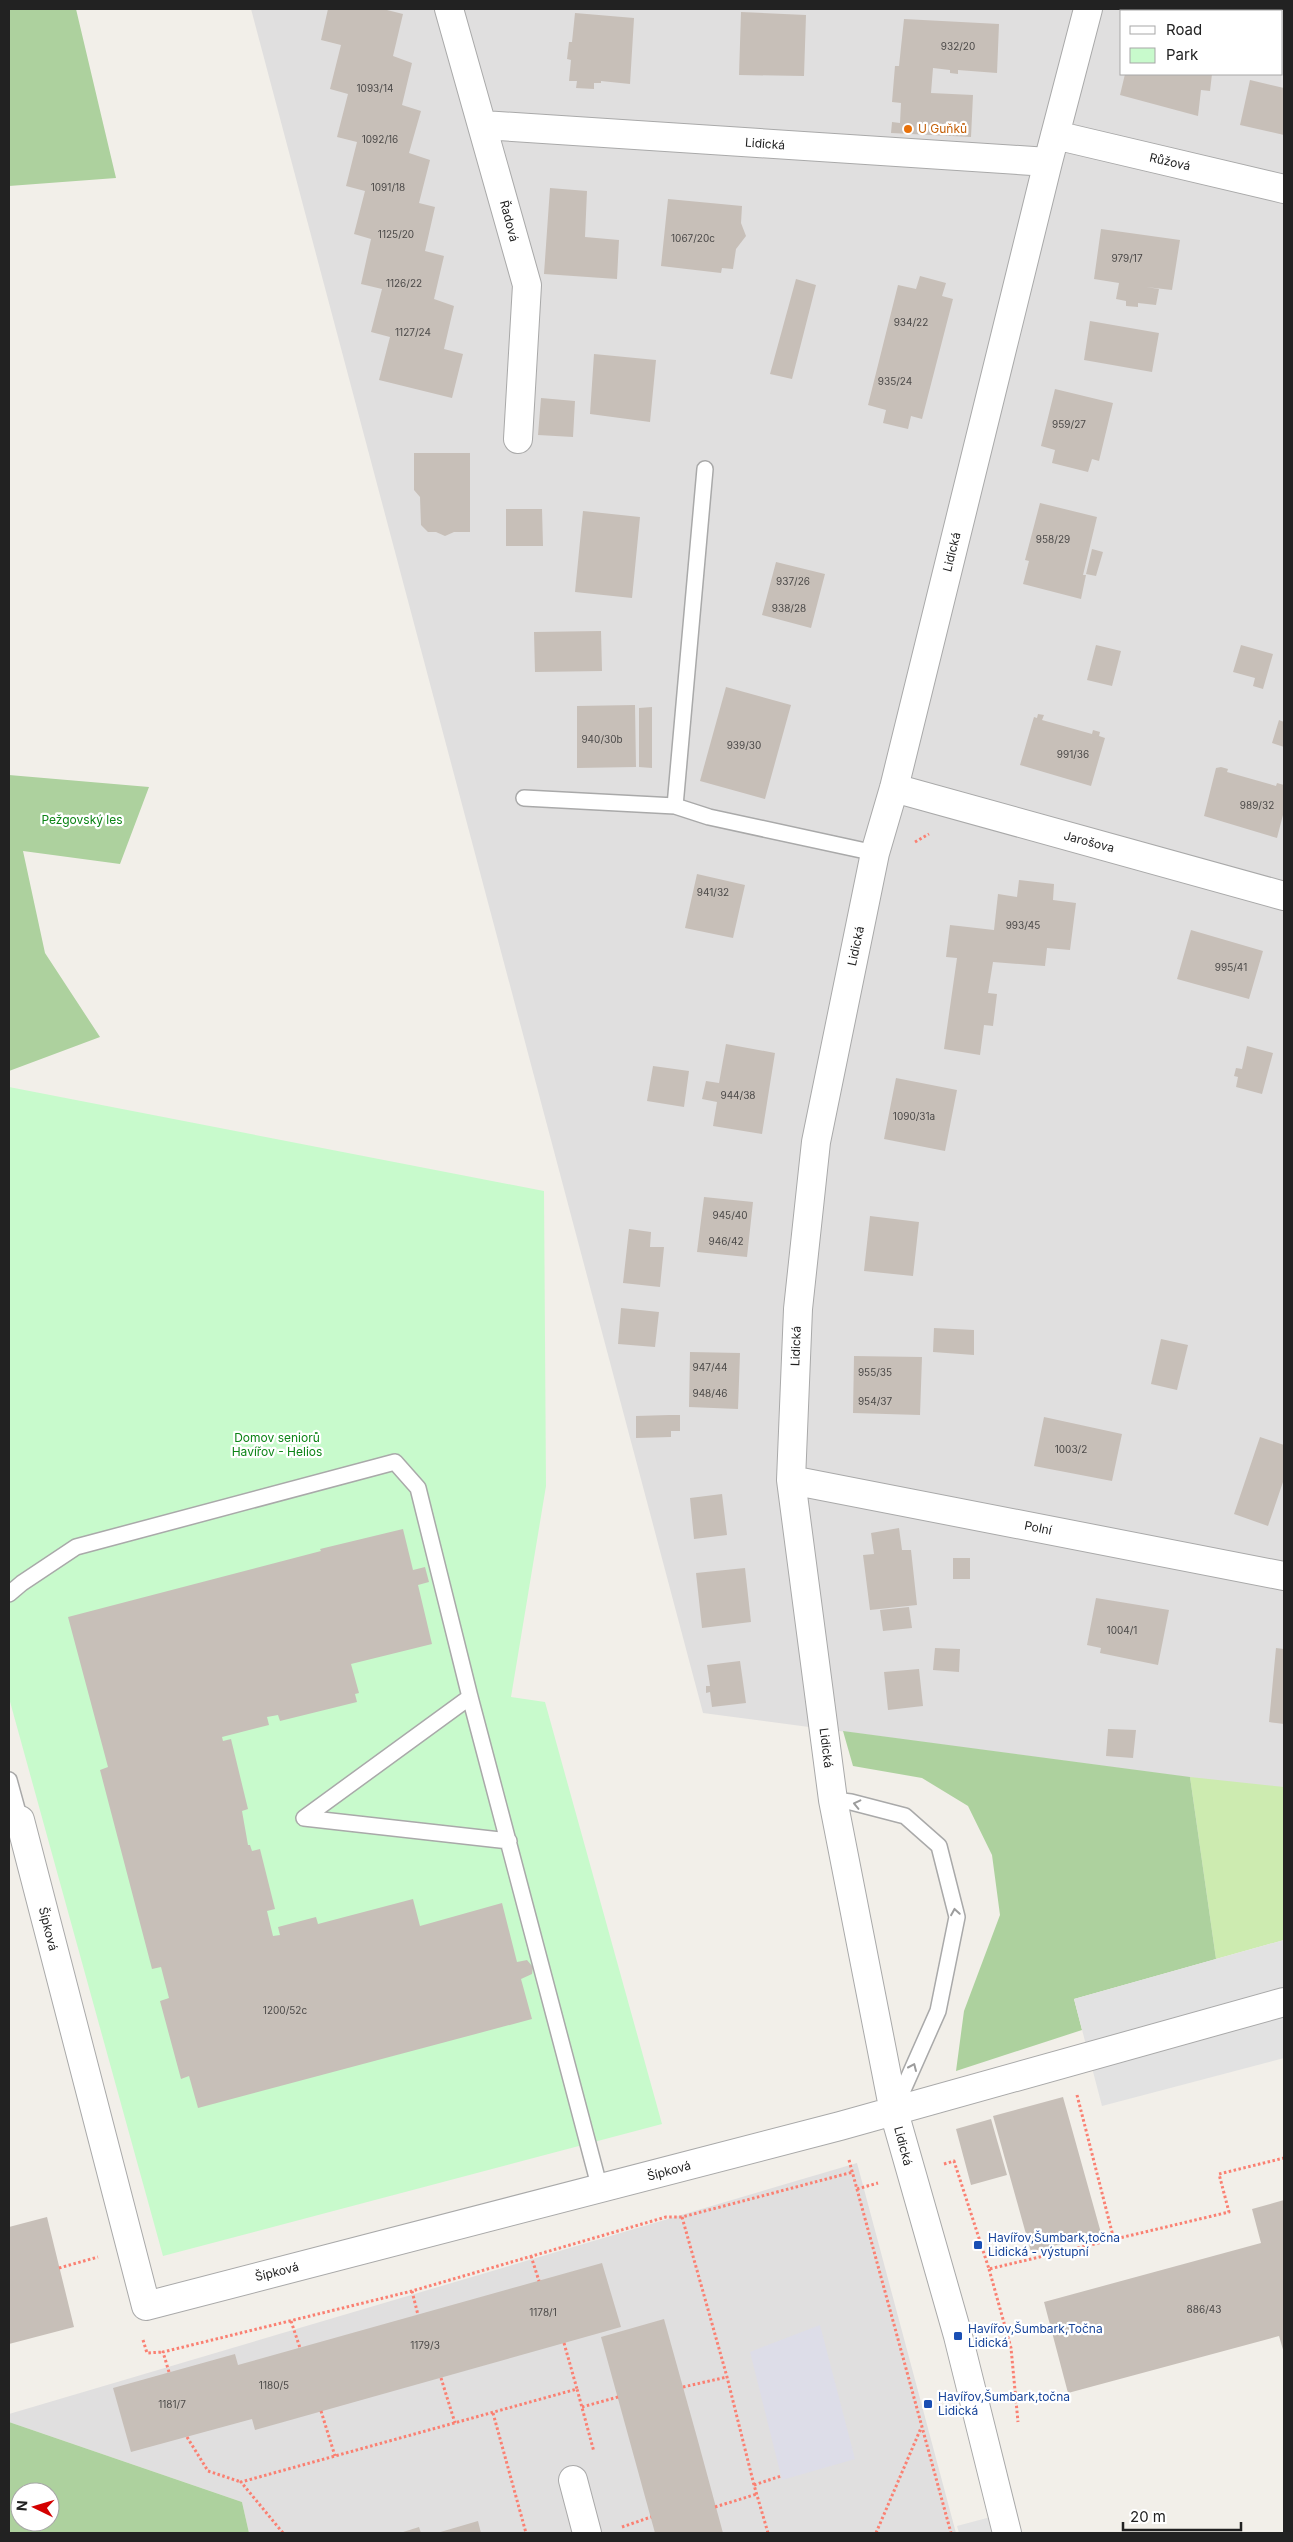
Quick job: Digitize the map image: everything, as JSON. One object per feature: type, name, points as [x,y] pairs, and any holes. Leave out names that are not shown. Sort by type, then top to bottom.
[{"type":"street","name":"Řadová","points":[[449,9],[526,285],[518,439]]},
{"type":"street","name":"Lidická","points":[[1007,2533],[958,2336],[894,2112],[833,1800],[792,1480],[798,1309],[816,1142],[875,853],[894,788],[1048,162],[1088,9]]},
{"type":"street","name":"Lidická","points":[[482,125],[1048,162]]},
{"type":"street","name":"Růžová","points":[[1055,135],[1284,189]]},
{"type":"street","name":"Jarošova","points":[[894,788],[1284,896]]},
{"type":"street","name":"Polní","points":[[792,1480],[1284,1576]]},
{"type":"street","name":"Šípková","points":[[20,1820],[146,2306],[894,2112],[1284,2002]]},
{"type":"street","points":[[573,2480],[587,2533]]},
{"type":"lane","points":[[675,806],[705,469]]},
{"type":"lane","points":[[524,798],[675,806],[709,817],[875,853]]},
{"type":"lane","points":[[9,1594],[22,1582],[76,1547],[395,1462],[418,1488],[470,1697],[600,2189]]},
{"type":"lane","points":[[470,1697],[304,1818],[509,1841]]},
{"type":"lane","points":[[9,1780],[20,1820]]},
{"type":"lane","points":[[833,1800],[852,1802],[905,1816],[938,1846],[957,1917],[938,2011],[894,2112]]},
{"type":"path","points":[[910,850],[914,843],[937,829]]},
{"type":"path","points":[[1068,2062],[1114,2240]]},
{"type":"path","points":[[840,2126],[951,2533]]},
{"type":"path","points":[[989,2269],[1228,2212],[1219,2174],[1284,2158]]},
{"type":"path","points":[[954,2161],[989,2269],[1010,2348],[1018,2424]]},
{"type":"path","points":[[169,2372],[163,2352],[412,2291],[666,2217],[682,2217],[853,2172]]},
{"type":"path","points":[[682,2217],[727,2376],[768,2533]]},
{"type":"path","points":[[531,2256],[539,2281]]},
{"type":"path","points":[[412,2291],[418,2315]]},
{"type":"path","points":[[291,2321],[300,2348]]},
{"type":"path","points":[[564,2343],[594,2454]]},
{"type":"path","points":[[683,2387],[727,2376]]},
{"type":"path","points":[[441,2378],[455,2423]]},
{"type":"path","points":[[241,2482],[577,2390]]},
{"type":"path","points":[[582,2407],[618,2397]]},
{"type":"path","points":[[321,2411],[335,2456]]},
{"type":"path","points":[[492,2413],[526,2533]]},
{"type":"path","points":[[876,2533],[922,2427]]},
{"type":"path","points":[[188,2437],[208,2471],[241,2482],[283,2533]]},
{"type":"path","points":[[754,2485],[781,2476]]},
{"type":"path","points":[[715,2507],[757,2494]]},
{"type":"path","points":[[614,2530],[651,2517]]},
{"type":"shaded area","points":[[251,9],[1284,9],[1284,1790],[703,1713]]},
{"type":"shaded area","points":[[1284,1940],[1284,2058],[1102,2106],[1074,1999]]},
{"type":"shaded area","points":[[857,2163],[956,2533],[249,2533],[242,2502],[9,2422],[9,2414]]},
{"type":"shaded area","points":[[820,2325],[855,2459],[782,2480],[750,2352]]},
{"type":"shaded area","points":[[1002,2514],[1007,2533],[959,2533],[957,2526]]},
{"type":"green space","points":[[9,9],[76,9],[116,178],[9,186]]},
{"type":"green space","name":"Pežgovský les","points":[[9,775],[149,787],[120,864],[23,851],[45,953],[100,1037],[9,1071]]},
{"type":"green space","name":"Domov seniorů Havířov - Helios","points":[[9,1087],[544,1191],[546,1486],[511,1697],[545,1702],[662,2124],[163,2256],[9,1698]]},
{"type":"green space","points":[[843,1731],[1190,1777],[1216,1959],[1074,1999],[1082,2030],[956,2071],[964,2011],[1000,1915],[992,1855],[968,1806],[922,1778],[853,1766]]},
{"type":"green space","points":[[1190,1777],[1284,1787],[1284,1940],[1216,1959]]},
{"type":"green space","points":[[9,2422],[242,2502],[249,2533],[9,2533]]},
{"type":"building","points":[[328,9],[383,9],[403,14],[393,56],[412,63],[402,105],[421,111],[409,153],[430,160],[419,203],[435,207],[425,251],[444,256],[434,299],[454,306],[444,349],[463,354],[452,398],[379,380],[390,337],[371,332],[382,289],[361,284],[371,239],[354,234],[365,191],[346,186],[357,142],[337,137],[348,94],[330,89],[341,45],[321,40]]},
{"type":"building","points":[[741,12],[806,15],[804,76],[739,75]]},
{"type":"building","points":[[575,13],[634,18],[630,84],[601,81],[601,83],[594,83],[594,89],[576,88],[577,81],[569,81],[571,60],[567,59],[569,42],[572,42]]},
{"type":"building","points":[[904,19],[999,24],[997,73],[958,70],[958,74],[950,73],[950,70],[933,68],[931,93],[973,95],[971,137],[891,133],[892,122],[900,123],[901,103],[892,102],[895,66],[899,66]]},
{"type":"building","points":[[1125,75],[1212,75],[1210,91],[1201,90],[1198,116],[1120,95]]},
{"type":"building","points":[[1250,80],[1284,88],[1284,135],[1240,125]]},
{"type":"building","points":[[550,188],[587,191],[585,237],[619,240],[617,279],[544,274]]},
{"type":"building","points":[[668,199],[742,206],[741,223],[746,236],[736,249],[733,269],[722,268],[721,273],[661,266]]},
{"type":"building","points":[[1101,229],[1180,240],[1172,290],[1146,287],[1159,289],[1156,305],[1138,303],[1138,307],[1126,306],[1126,301],[1116,299],[1119,283],[1094,279]]},
{"type":"building","points":[[920,276],[946,283],[942,296],[953,299],[922,419],[911,416],[908,429],[883,423],[886,410],[868,405],[898,285],[916,289]]},
{"type":"building","points":[[796,279],[816,285],[792,379],[770,374]]},
{"type":"building","points":[[1090,321],[1159,333],[1152,372],[1084,360]]},
{"type":"building","points":[[594,354],[656,360],[650,422],[590,414]]},
{"type":"building","points":[[1055,389],[1113,403],[1099,461],[1092,459],[1088,472],[1052,463],[1055,450],[1041,446]]},
{"type":"building","points":[[541,398],[575,401],[573,437],[538,435]]},
{"type":"building","points":[[414,453],[470,453],[470,532],[454,532],[445,536],[436,532],[428,532],[421,525],[420,497],[414,490]]},
{"type":"building","points":[[1040,503],[1097,517],[1083,575],[1086,575],[1081,599],[1023,584],[1029,561],[1025,560]]},
{"type":"building","points":[[506,509],[542,509],[543,546],[506,546]]},
{"type":"building","points":[[583,511],[640,517],[632,598],[575,592]]},
{"type":"building","points":[[1092,549],[1103,552],[1096,576],[1086,574]]},
{"type":"building","points":[[776,562],[825,574],[811,628],[762,615]]},
{"type":"building","points":[[601,631],[602,671],[535,672],[534,632]]},
{"type":"building","points":[[1096,645],[1121,651],[1112,686],[1087,680]]},
{"type":"building","points":[[1241,645],[1273,654],[1263,689],[1253,686],[1255,678],[1233,672]]},
{"type":"building","points":[[726,687],[791,705],[765,799],[700,781]]},
{"type":"building","points":[[635,705],[636,767],[577,768],[577,706]]},
{"type":"building","points":[[652,707],[652,768],[639,767],[639,708]]},
{"type":"building","points":[[1038,714],[1044,715],[1042,720],[1092,734],[1093,730],[1100,732],[1099,736],[1105,738],[1091,786],[1020,765],[1034,717],[1037,718]]},
{"type":"building","points":[[1279,720],[1284,722],[1284,747],[1272,743]]},
{"type":"building","points":[[1216,768],[1228,769],[1227,772],[1276,786],[1277,783],[1284,785],[1284,811],[1277,838],[1204,816]]},
{"type":"building","points":[[697,874],[745,885],[733,938],[685,928]]},
{"type":"building","points":[[1019,880],[1054,884],[1053,900],[1076,903],[1070,950],[1047,948],[1045,966],[993,962],[988,993],[997,994],[993,1026],[984,1025],[980,1055],[944,1049],[957,958],[946,957],[950,925],[994,930],[998,894],[1017,897]]},
{"type":"building","points":[[1191,930],[1263,951],[1249,999],[1177,979]]},
{"type":"building","points":[[726,1044],[775,1053],[762,1134],[713,1126],[717,1102],[702,1099],[706,1081],[719,1083]]},
{"type":"building","points":[[1247,1046],[1273,1053],[1262,1094],[1236,1087],[1238,1077],[1234,1076],[1236,1068],[1242,1069]]},
{"type":"building","points":[[653,1066],[689,1071],[684,1107],[647,1101]]},
{"type":"building","points":[[896,1078],[957,1090],[945,1151],[884,1139]]},
{"type":"building","points":[[704,1197],[753,1202],[747,1257],[697,1252]]},
{"type":"building","points":[[870,1216],[919,1222],[913,1276],[864,1271]]},
{"type":"building","points":[[629,1229],[651,1232],[650,1247],[664,1247],[660,1287],[623,1283]]},
{"type":"building","points":[[621,1308],[659,1312],[655,1347],[618,1344]]},
{"type":"building","points":[[934,1328],[974,1330],[974,1355],[933,1352]]},
{"type":"building","points":[[1161,1339],[1188,1345],[1177,1390],[1151,1384]]},
{"type":"building","points":[[690,1352],[740,1353],[738,1409],[689,1407]]},
{"type":"building","points":[[854,1356],[922,1357],[920,1415],[853,1413]]},
{"type":"building","points":[[680,1415],[680,1431],[671,1431],[671,1437],[636,1438],[636,1416]]},
{"type":"building","points":[[1044,1417],[1122,1434],[1112,1481],[1034,1466]]},
{"type":"building","points":[[1260,1437],[1284,1445],[1284,1479],[1268,1526],[1234,1514]]},
{"type":"building","points":[[722,1494],[727,1535],[694,1539],[690,1498]]},
{"type":"building","points":[[899,1528],[902,1550],[911,1550],[917,1605],[870,1610],[863,1555],[874,1554],[871,1533]]},
{"type":"building","points":[[403,1529],[413,1570],[425,1567],[429,1582],[418,1585],[432,1644],[351,1664],[359,1693],[355,1694],[357,1702],[280,1721],[278,1715],[267,1717],[269,1725],[222,1737],[223,1741],[231,1739],[248,1809],[242,1811],[248,1845],[250,1845],[252,1851],[260,1849],[275,1909],[267,1911],[273,1936],[280,1935],[278,1927],[316,1917],[318,1924],[413,1899],[420,1926],[502,1903],[517,1962],[527,1960],[533,1967],[532,1974],[521,1979],[532,2019],[198,2108],[189,2076],[181,2079],[160,2001],[169,1998],[161,1967],[152,1969],[100,1770],[108,1767],[68,1617],[321,1551],[320,1549]]},
{"type":"building","points":[[953,1558],[970,1558],[970,1579],[953,1579]]},
{"type":"building","points":[[745,1568],[751,1622],[702,1628],[696,1573]]},
{"type":"building","points":[[1096,1598],[1169,1610],[1158,1665],[1100,1653],[1101,1648],[1087,1645]]},
{"type":"building","points":[[909,1607],[912,1628],[883,1631],[880,1610]]},
{"type":"building","points":[[935,1648],[960,1649],[959,1672],[933,1670]]},
{"type":"building","points":[[1276,1648],[1284,1649],[1284,1724],[1269,1722]]},
{"type":"building","points":[[740,1661],[746,1703],[712,1707],[710,1692],[706,1693],[706,1686],[710,1686],[707,1665]]},
{"type":"building","points":[[919,1669],[923,1706],[888,1710],[884,1672]]},
{"type":"building","points":[[1108,1729],[1136,1730],[1133,1758],[1106,1756]]},
{"type":"building","points":[[1063,2097],[1101,2233],[1031,2252],[993,2116]]},
{"type":"building","points":[[991,2119],[1007,2175],[971,2185],[956,2129]]},
{"type":"building","points":[[1284,2200],[1284,2353],[1279,2336],[1068,2393],[1044,2302],[1261,2243],[1252,2209]]},
{"type":"building","points":[[47,2217],[74,2327],[9,2344],[9,2227]]},
{"type":"building","points":[[602,2263],[621,2327],[255,2430],[252,2419],[131,2452],[113,2388],[235,2354],[238,2365]]},
{"type":"building","points":[[664,2319],[723,2533],[655,2533],[601,2337]]},
{"type":"building","points":[[478,2521],[481,2533],[437,2533]]},
{"type":"building","points":[[419,2527],[421,2533],[400,2533]]},
{"type":"place","name":"U Guňků","points":[[908,129]]},
{"type":"place","name":"Havířov,Šumbark,točna Lidická - výstupní","points":[[978,2245]]},
{"type":"place","name":"Havířov,Šumbark,Točna Lidická","points":[[958,2336]]},
{"type":"place","name":"Havířov,Šumbark,točna Lidická","points":[[928,2404]]}]
